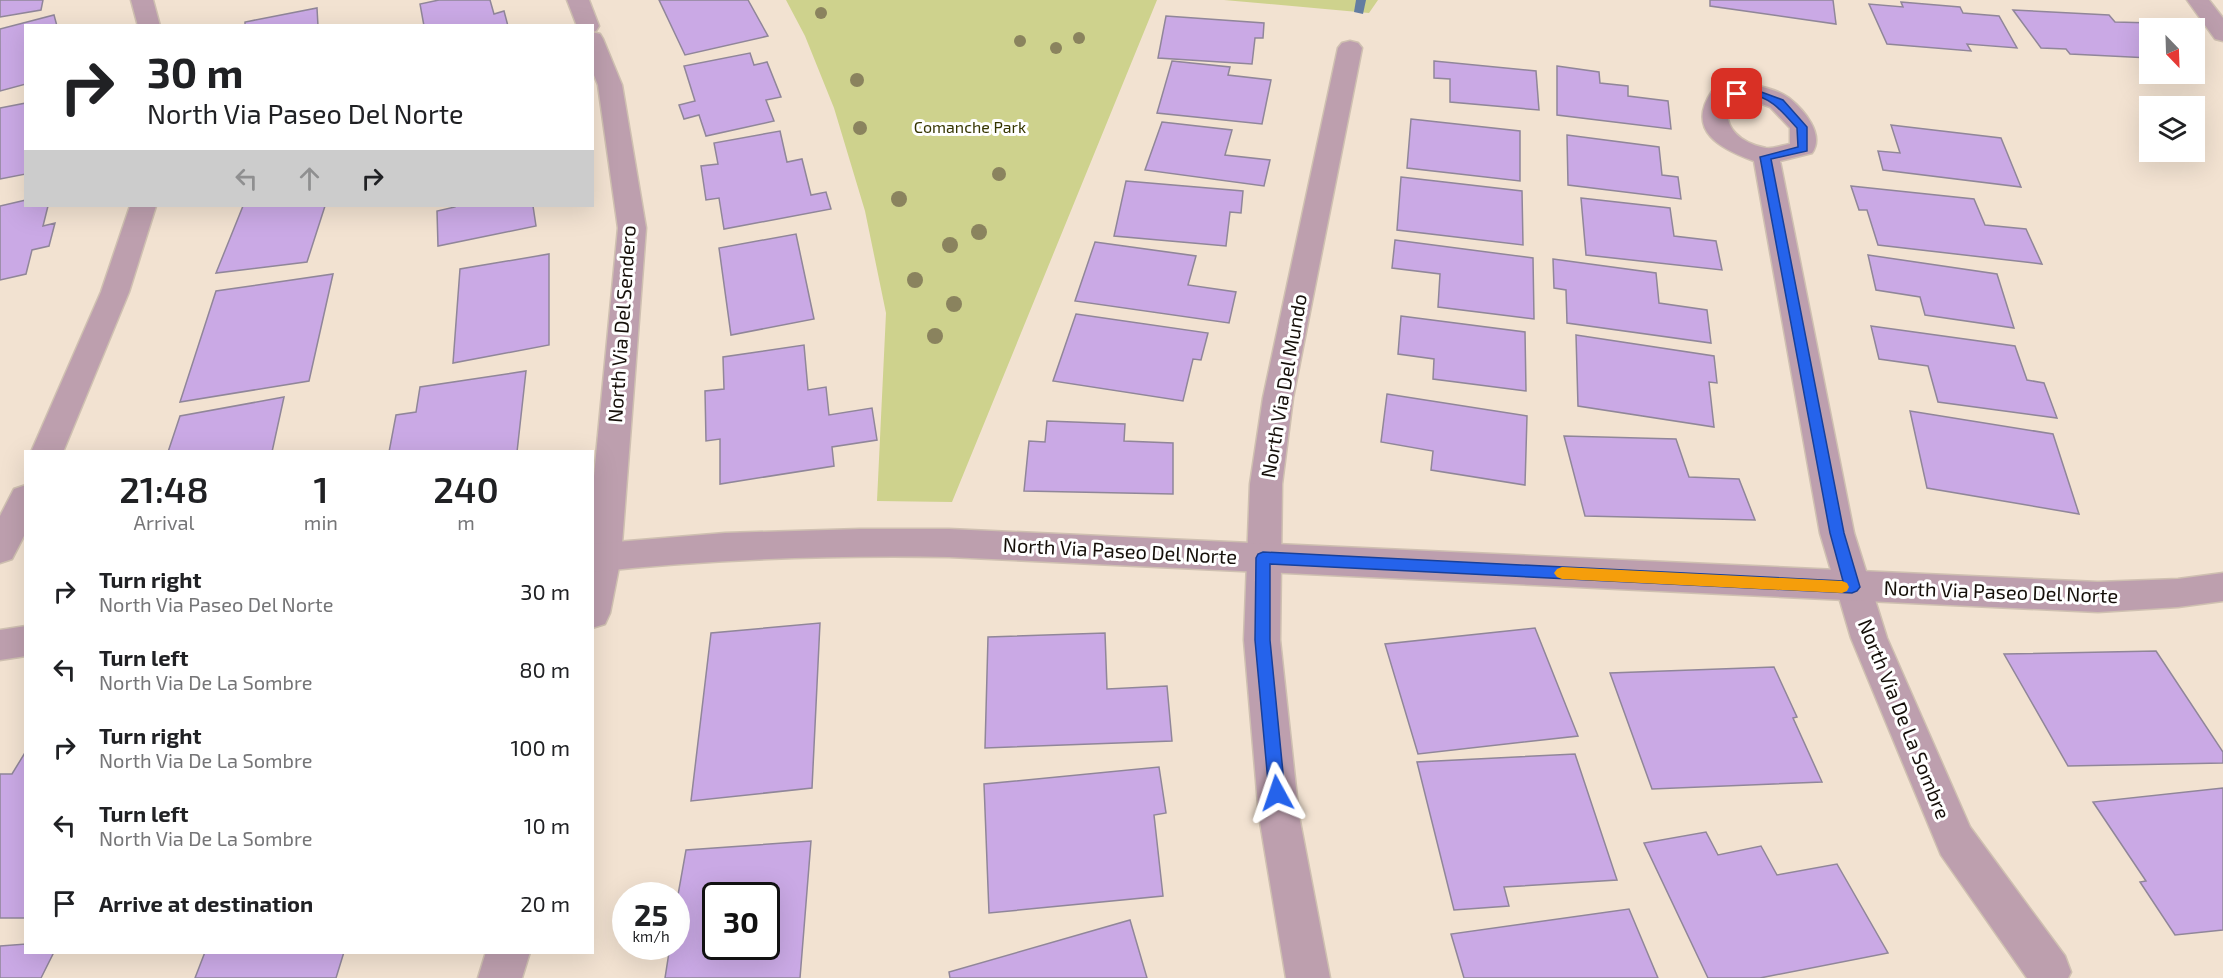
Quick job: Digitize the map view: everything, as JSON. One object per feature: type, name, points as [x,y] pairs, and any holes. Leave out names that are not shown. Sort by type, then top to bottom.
[{"type":"street","points":[[142,0],[148,24]]},
{"type":"street","points":[[578,0],[587,24]]},
{"type":"street","points":[[2198,0],[2223,34]]},
{"type":"street","name":"North Via Del Sendero","points":[[594,44],[610,85],[632,228],[594,594]]},
{"type":"street","name":"North Via Del Mundo","points":[[1308,978],[1279,816],[1262,640],[1266,484],[1278,398],[1350,48]]},
{"type":"street","name":"North Via De La Sombre","points":[[1766,157],[1837,533],[1869,638],[1955,841],[2049,972]]},
{"type":"street","points":[[48,450],[115,292],[143,207]]},
{"type":"street","points":[[0,549],[24,502]]},
{"type":"street","name":"North Via Paseo Del Norte","points":[[598,557],[818,544],[943,543],[2098,597],[2178,593],[2223,587]]},
{"type":"street","points":[[0,645],[24,641]]},
{"type":"street","points":[[500,978],[507,954]]},
{"type":"green space","name":"Comanche Park","points":[[786,0],[1157,0],[952,502],[877,501],[886,313],[865,211],[834,108],[805,36]]},
{"type":"green space","points":[[1224,0],[1378,0],[1369,13]]},
{"type":"building","points":[[0,0],[43,0],[41,10],[0,17]]},
{"type":"building","points":[[439,0],[490,0],[494,14],[504,11],[507,24],[424,24],[420,4]]},
{"type":"building","points":[[659,0],[748,0],[768,36],[685,55]]},
{"type":"building","points":[[1710,0],[1833,0],[1836,24],[1710,6]]},
{"type":"building","points":[[1901,2],[1960,7],[1963,13],[1999,16],[2017,48],[1967,44],[1971,51],[1887,44],[1869,4],[1903,7]]},
{"type":"building","points":[[317,8],[318,24],[245,24],[245,22]]},
{"type":"building","points":[[2013,10],[2109,15],[2115,22],[2139,23],[2139,57],[2070,54],[2066,49],[2041,48]]},
{"type":"building","points":[[54,15],[56,24],[24,24],[24,85],[0,91],[0,29]]},
{"type":"building","points":[[1166,16],[1264,23],[1263,38],[1255,38],[1252,64],[1158,58]]},
{"type":"building","points":[[750,53],[754,65],[767,62],[781,97],[766,100],[774,121],[706,136],[699,115],[684,119],[679,105],[695,101],[684,66]]},
{"type":"building","points":[[1172,61],[1230,67],[1228,75],[1271,80],[1262,124],[1157,113]]},
{"type":"building","points":[[1434,61],[1536,71],[1539,110],[1450,102],[1450,79],[1434,78]]},
{"type":"building","points":[[1557,66],[1599,72],[1600,83],[1628,86],[1628,96],[1668,101],[1671,129],[1557,115]]},
{"type":"building","points":[[24,103],[24,174],[0,179],[0,108]]},
{"type":"building","points":[[1411,119],[1520,131],[1520,181],[1407,168]]},
{"type":"building","points":[[1162,122],[1232,130],[1225,155],[1270,160],[1264,186],[1145,170]]},
{"type":"building","points":[[1891,125],[2001,138],[2021,187],[1883,170],[1878,151],[1900,153]]},
{"type":"building","points":[[780,131],[787,162],[802,159],[811,195],[826,192],[831,209],[724,229],[719,198],[706,200],[701,166],[718,164],[714,143]]},
{"type":"building","points":[[1567,135],[1659,147],[1662,175],[1678,177],[1681,199],[1568,185]]},
{"type":"building","points":[[1401,177],[1522,191],[1523,245],[1397,230]]},
{"type":"building","points":[[1126,181],[1243,191],[1241,213],[1230,212],[1226,246],[1114,236]]},
{"type":"building","points":[[1851,186],[1974,199],[1985,225],[2026,229],[2042,264],[1878,245],[1867,210],[1859,210]]},
{"type":"building","points":[[1581,198],[1670,208],[1674,236],[1716,241],[1722,270],[1586,255]]},
{"type":"building","points":[[24,200],[24,207],[48,207],[43,226],[55,223],[49,246],[32,250],[26,274],[0,280],[0,206]]},
{"type":"building","points":[[243,207],[325,207],[307,262],[216,273]]},
{"type":"building","points":[[455,207],[533,207],[536,226],[438,246],[437,211]]},
{"type":"building","points":[[796,234],[814,319],[731,335],[719,248]]},
{"type":"building","points":[[1395,240],[1533,258],[1534,319],[1438,307],[1440,274],[1392,268]]},
{"type":"building","points":[[1095,242],[1196,256],[1188,285],[1236,292],[1229,323],[1075,301]]},
{"type":"building","points":[[549,254],[549,345],[453,363],[460,269]]},
{"type":"building","points":[[1868,255],[1997,274],[2014,328],[1925,315],[1920,297],[1876,290]]},
{"type":"building","points":[[1553,259],[1656,273],[1659,303],[1707,310],[1711,343],[1567,323],[1566,290],[1554,288]]},
{"type":"building","points":[[333,274],[309,381],[180,402],[216,291]]},
{"type":"building","points":[[1076,314],[1208,333],[1201,360],[1193,359],[1183,401],[1053,381]]},
{"type":"building","points":[[1401,316],[1525,332],[1526,391],[1433,379],[1434,359],[1398,354]]},
{"type":"building","points":[[1871,326],[2015,346],[2027,380],[2044,383],[2057,418],[1938,402],[1928,366],[1879,359]]},
{"type":"building","points":[[1576,335],[1714,356],[1717,383],[1709,382],[1714,427],[1578,406]]},
{"type":"building","points":[[804,345],[808,390],[826,387],[829,415],[872,408],[877,440],[832,447],[834,466],[720,484],[720,439],[706,441],[705,391],[724,389],[723,357]]},
{"type":"building","points":[[526,371],[517,450],[389,450],[396,415],[416,412],[420,387]]},
{"type":"building","points":[[1387,394],[1527,416],[1525,485],[1431,470],[1433,451],[1381,442]]},
{"type":"building","points":[[284,397],[272,450],[169,450],[180,416]]},
{"type":"building","points":[[1910,411],[2053,434],[2079,514],[1927,488]]},
{"type":"building","points":[[1047,421],[1125,424],[1124,441],[1173,443],[1173,494],[1024,491],[1029,441],[1045,442]]},
{"type":"building","points":[[1564,436],[1676,439],[1689,477],[1739,479],[1755,520],[1585,516]]},
{"type":"building","points":[[820,623],[812,788],[691,801],[711,633]]},
{"type":"building","points":[[1535,628],[1578,736],[1418,754],[1385,644]]},
{"type":"building","points":[[1105,633],[1107,689],[1167,686],[1172,741],[985,748],[988,637]]},
{"type":"building","points":[[2156,651],[2223,752],[2223,763],[2068,766],[2004,654]]},
{"type":"building","points":[[1774,667],[1797,717],[1793,718],[1822,782],[1652,789],[1610,673]]},
{"type":"building","points":[[24,754],[24,918],[0,918],[0,774],[12,774]]},
{"type":"building","points":[[1575,754],[1617,880],[1504,887],[1509,906],[1454,910],[1417,762]]},
{"type":"building","points":[[1159,767],[1166,813],[1154,815],[1163,896],[989,913],[984,784]]},
{"type":"building","points":[[2223,788],[2223,930],[2175,935],[2140,882],[2146,881],[2093,802]]},
{"type":"building","points":[[1706,832],[1718,855],[1761,846],[1777,875],[1837,864],[1888,953],[1760,978],[1708,978],[1644,843]]},
{"type":"building","points":[[811,841],[800,978],[665,978],[668,960],[690,960],[690,882],[680,882],[686,850]]},
{"type":"building","points":[[1629,909],[1658,978],[1464,978],[1451,934]]},
{"type":"building","points":[[1130,920],[1147,978],[950,978],[949,972]]},
{"type":"building","points":[[24,944],[24,954],[53,954],[41,978],[0,978],[0,946]]},
{"type":"building","points":[[204,954],[343,954],[336,978],[195,978]]},
{"type":"waterway","points":[[1359,12],[1361,0]]},
{"type":"slow traffic","points":[[1562,573],[1842,587]]},
{"type":"route","points":[[1277,793],[1262,640],[1263,558],[1852,587],[1837,533],[1766,157],[1803,148],[1802,127],[1779,102],[1753,92],[1737,94]]}]
